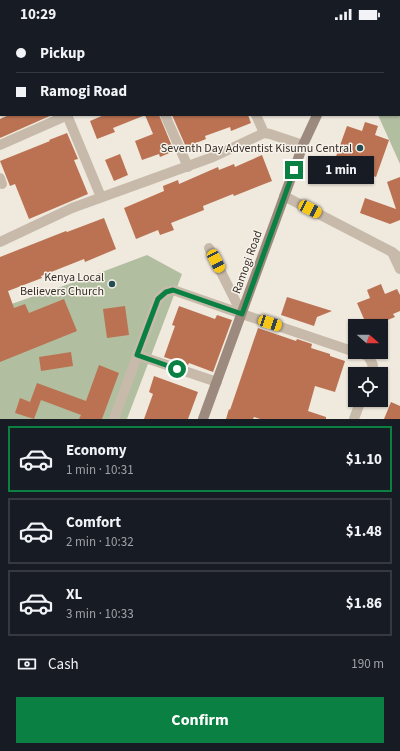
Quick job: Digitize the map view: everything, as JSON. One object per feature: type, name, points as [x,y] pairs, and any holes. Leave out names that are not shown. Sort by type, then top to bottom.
[{"type":"street","points":[[0,145],[65,116]]},
{"type":"street","points":[[67,116],[101,197]]},
{"type":"street","points":[[165,116],[188,167]]},
{"type":"street","points":[[256,116],[264,134]]},
{"type":"street","name":"Ramogi Road","points":[[203,419],[284,196],[316,116]]},
{"type":"street","points":[[0,242],[72,208],[188,167],[264,134],[270,134],[303,145]]},
{"type":"street","points":[[284,196],[396,255],[400,269]]},
{"type":"street","points":[[209,248],[242,314]]},
{"type":"street","points":[[114,419],[158,299],[166,292],[173,290],[348,350]]},
{"type":"street","points":[[137,355],[217,382]]},
{"type":"street","points":[[354,419],[358,407]]},
{"type":"green space","points":[[378,116],[400,116],[400,164]]},
{"type":"green space","points":[[147,255],[182,274],[127,419],[0,419],[0,308]]},
{"type":"building","points":[[7,116],[50,116],[0,138],[0,119]]},
{"type":"building","points":[[102,116],[143,116],[113,128],[115,132],[97,139],[90,121]]},
{"type":"building","points":[[145,116],[159,116],[174,151],[160,157],[159,154],[142,160],[135,141],[153,134]]},
{"type":"building","points":[[172,116],[248,116],[251,123],[231,131],[230,127],[205,136],[206,139],[186,147]]},
{"type":"building","points":[[365,122],[378,126],[375,135],[389,140],[376,177],[334,162],[347,126],[362,131]]},
{"type":"building","points":[[67,133],[78,159],[74,160],[88,194],[29,219],[15,184],[10,186],[0,161]]},
{"type":"building","points":[[120,154],[128,175],[114,181],[105,160]]},
{"type":"building","points":[[262,155],[272,181],[203,206],[204,210],[171,223],[174,230],[160,235],[158,230],[136,239],[124,208],[164,191],[163,186],[178,180],[179,184],[218,167],[219,170],[234,164],[235,167]]},
{"type":"building","points":[[400,177],[400,220],[390,224],[360,213],[365,198],[396,209],[387,182]]},
{"type":"building","points":[[104,218],[116,249],[85,262],[84,259],[41,276],[42,278],[8,291],[14,308],[25,304],[29,313],[64,299],[77,331],[0,362],[0,257]]},
{"type":"building","points":[[381,284],[385,294],[397,289],[400,295],[400,311],[393,314],[395,317],[388,320],[364,319],[357,303],[370,298],[367,290]]},
{"type":"building","points":[[287,297],[332,311],[317,317],[314,326],[281,315]]},
{"type":"building","points":[[125,306],[129,335],[107,338],[103,309]]},
{"type":"building","points":[[179,306],[215,319],[217,315],[232,320],[213,372],[189,363],[188,365],[164,357],[175,326],[172,325]]},
{"type":"building","points":[[258,328],[296,341],[297,339],[312,344],[311,348],[345,361],[335,392],[315,386],[308,411],[326,417],[326,419],[260,419],[254,417],[253,419],[226,419]]},
{"type":"building","points":[[71,352],[73,366],[41,371],[39,357]]},
{"type":"building","points":[[99,365],[119,373],[102,419],[79,419],[81,415],[41,400],[34,419],[15,413],[20,398],[30,402],[37,383],[86,401]]},
{"type":"building","points":[[154,376],[198,392],[188,419],[144,419],[153,394],[149,392]]},
{"type":"building","points":[[391,402],[400,406],[400,419],[384,419]]},
{"type":"place","name":"Seventh Day Adventist Kisumu Central","points":[[360,148]]},
{"type":"place","name":"Kenya Local Believers Church","points":[[112,284]]},
{"type":"route","points":[[177,369],[137,355],[158,299],[166,292],[173,290],[242,314],[294,170]]}]
